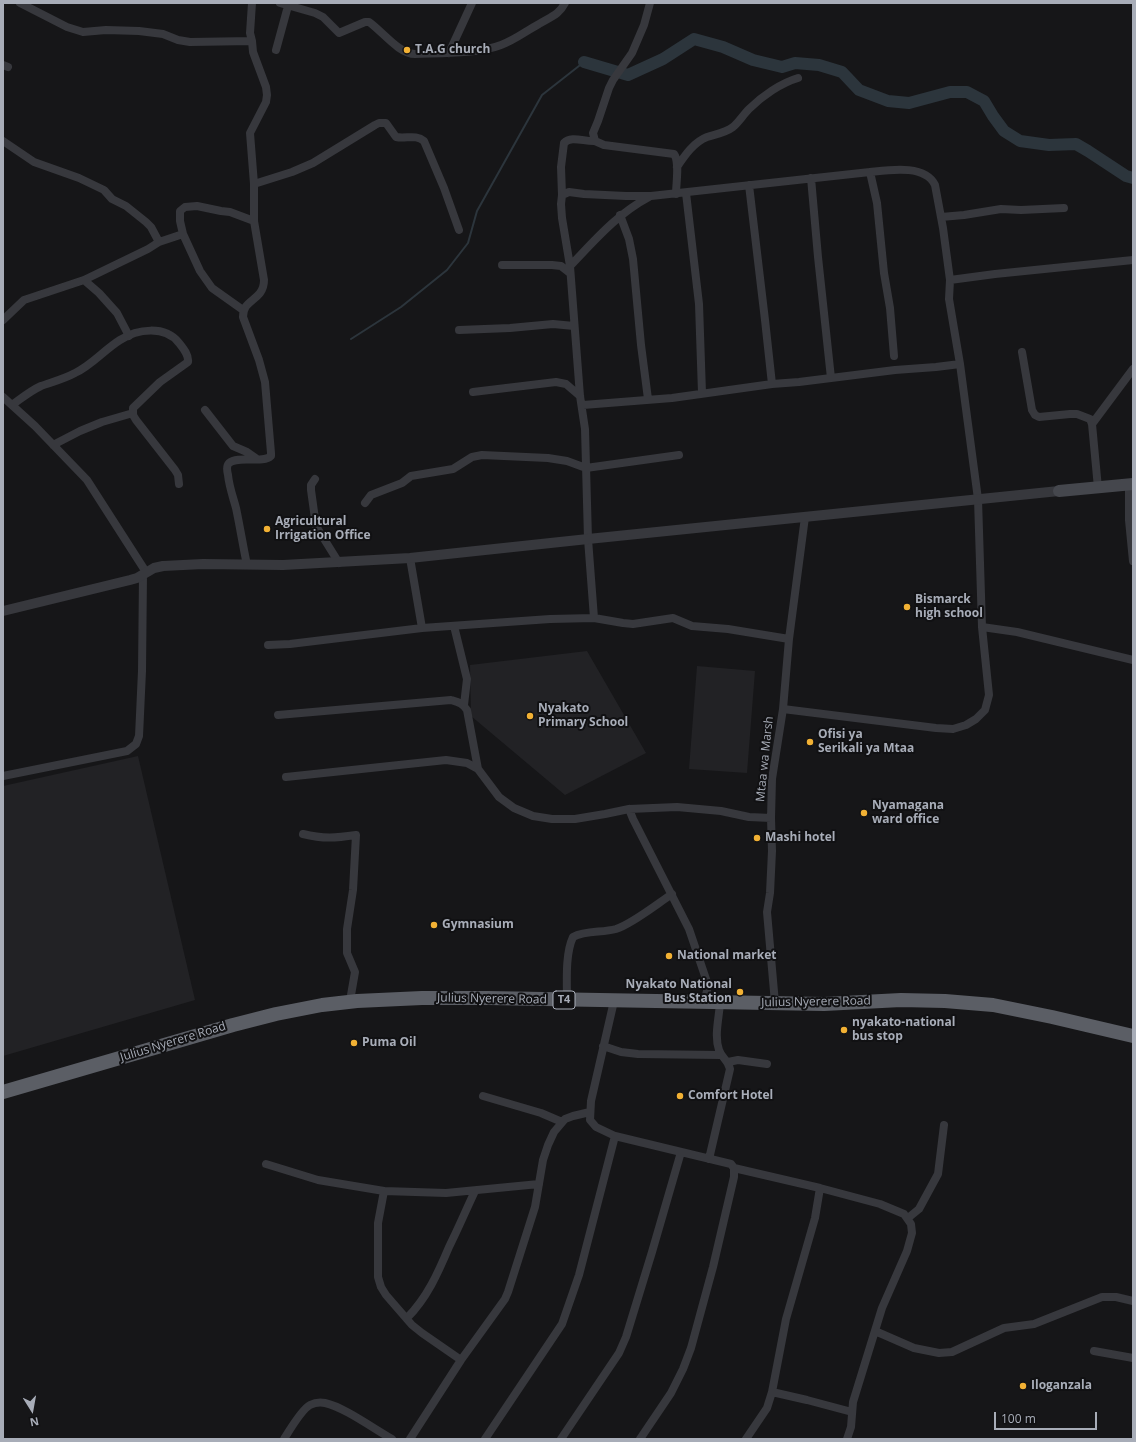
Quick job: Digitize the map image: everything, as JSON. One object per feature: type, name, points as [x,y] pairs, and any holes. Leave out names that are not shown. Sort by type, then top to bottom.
[{"type":"highway","name":"Julius Nyerere Road","points":[[3,1092],[233,1025],[276,1014],[352,1001],[422,998],[824,1004],[902,1000],[945,1001],[994,1005],[1133,1036]]},
{"type":"main road","points":[[1060,491],[1131,485]]},
{"type":"street","points":[[20,3],[67,27],[83,32],[106,30],[139,31],[163,34],[178,40],[190,42],[252,41]]},
{"type":"street","points":[[247,565],[227,469],[229,463],[233,461],[266,459],[270,456],[265,382],[259,360],[243,317],[243,310],[260,293],[263,288],[264,280],[254,221],[254,184],[250,133],[266,102],[267,95],[266,87],[253,52],[250,33],[252,3]]},
{"type":"street","points":[[449,53],[472,3]]},
{"type":"street","points":[[276,50],[282,4],[319,15],[329,22],[339,33],[365,22],[369,22],[409,54],[484,50],[501,46],[515,40],[540,23],[555,16],[562,9],[565,3]]},
{"type":"street","points":[[595,141],[593,133],[613,80],[632,53],[644,25],[650,3]]},
{"type":"street","points":[[677,167],[689,150],[697,143],[707,137],[721,134],[732,128],[750,108],[778,86],[798,78]]},
{"type":"street","points":[[254,184],[292,172],[313,163],[375,125],[379,123],[386,124],[396,137],[412,137],[419,138],[424,141],[444,188],[459,230]]},
{"type":"street","points":[[594,618],[588,539],[582,405],[580,396],[570,269],[561,204],[561,167],[564,143],[566,140],[571,139],[589,142],[595,141],[604,145],[670,152],[676,156],[676,194]]},
{"type":"street","points":[[3,141],[34,162],[79,178],[104,190],[112,199],[126,206],[146,222],[159,242]]},
{"type":"street","points":[[562,195],[569,192],[598,195],[651,196],[811,178],[901,170],[927,175],[932,179],[935,185],[950,280],[949,299],[960,364],[978,499],[982,627],[988,695],[985,710],[976,719],[966,725],[953,729],[783,709]]},
{"type":"street","points":[[870,172],[876,203],[884,273],[890,308],[894,356]]},
{"type":"street","points":[[811,178],[831,378]]},
{"type":"street","points":[[749,185],[772,384]]},
{"type":"street","points":[[686,192],[699,304],[702,393]]},
{"type":"street","points":[[570,269],[620,215],[634,204],[651,196]]},
{"type":"street","points":[[243,310],[212,288],[205,280],[200,272],[184,234],[180,211],[185,207],[198,206],[230,212],[254,221]]},
{"type":"street","points":[[941,217],[1001,209],[1021,210],[1064,208]]},
{"type":"street","points":[[620,215],[629,239],[633,259],[641,345],[648,399]]},
{"type":"street","points":[[3,320],[24,300],[84,280],[141,253],[159,242],[184,234]]},
{"type":"street","points":[[950,280],[1133,260]]},
{"type":"street","points":[[502,265],[552,264],[570,269]]},
{"type":"street","points":[[84,280],[99,293],[117,313],[129,336]]},
{"type":"street","points":[[459,330],[558,324],[574,326]]},
{"type":"street","points":[[12,405],[31,391],[84,369],[110,348],[129,336],[155,330],[166,333],[179,342],[188,356],[188,362],[160,382],[133,408],[133,413],[136,420],[176,470],[179,484]]},
{"type":"street","points":[[1022,352],[1032,410],[1035,415],[1039,417],[1077,414],[1090,418],[1092,424],[1098,488]]},
{"type":"street","points":[[582,405],[672,398],[772,384],[960,364]]},
{"type":"street","points":[[1092,424],[1133,369]]},
{"type":"street","points":[[473,392],[556,382],[566,384],[580,396]]},
{"type":"street","points":[[3,397],[87,480],[144,574],[139,736],[136,744],[127,751],[3,776]]},
{"type":"street","points":[[205,410],[233,446],[247,452],[257,459]]},
{"type":"street","points":[[53,445],[95,425],[133,413]]},
{"type":"street","points":[[365,503],[371,495],[402,483],[411,476],[453,469],[472,457],[482,455],[548,458],[567,461],[586,468],[679,455]]},
{"type":"street","points":[[315,479],[311,485],[311,490],[316,526],[339,563]]},
{"type":"street","points":[[1131,485],[1131,544],[1133,562]]},
{"type":"street","points":[[3,611],[130,580],[154,568],[164,566],[203,564],[247,565],[339,563],[410,558],[1060,491]]},
{"type":"street","name":"Mtaa wa Marsh","points":[[774,1003],[767,912],[770,893],[772,851],[772,779],[783,709],[789,639],[805,517]]},
{"type":"street","points":[[410,558],[422,628]]},
{"type":"street","points":[[268,645],[290,644],[422,628],[550,618],[594,618],[633,624],[673,618],[692,626],[728,629],[789,639]]},
{"type":"street","points":[[454,626],[467,679],[464,705]]},
{"type":"street","points":[[982,627],[1017,632],[1133,660]]},
{"type":"street","points":[[278,715],[450,700],[458,702],[464,705],[467,710],[478,769]]},
{"type":"street","points":[[286,777],[446,760],[467,763],[478,769],[499,797],[514,808],[533,816],[552,819],[575,819],[629,809],[677,807],[771,818]]},
{"type":"street","points":[[629,809],[689,929],[707,982],[707,991],[704,1002]]},
{"type":"street","points":[[303,834],[316,837],[334,838],[356,835],[353,890],[347,929],[347,953],[355,972],[352,1001]]},
{"type":"street","points":[[567,1000],[568,963],[573,937],[584,933],[616,929],[672,894]]},
{"type":"street","points":[[614,1001],[591,1101],[590,1120],[596,1127],[615,1136],[731,1164],[734,1168],[880,1204],[898,1211],[908,1218],[912,1233],[907,1251],[882,1308],[853,1402],[851,1427],[846,1439]]},
{"type":"street","points":[[709,1159],[730,1069],[728,1062],[721,1055],[717,1042],[720,1003]]},
{"type":"street","points":[[603,1046],[622,1052],[638,1054],[721,1055]]},
{"type":"street","points":[[728,1062],[738,1060],[767,1064]]},
{"type":"street","points":[[483,1096],[541,1113],[562,1122]]},
{"type":"street","points":[[410,1439],[461,1360],[505,1299],[535,1207],[543,1160],[554,1132],[567,1118],[590,1112]]},
{"type":"street","points":[[908,1218],[919,1209],[938,1174],[944,1125]]},
{"type":"street","points":[[485,1439],[562,1324],[579,1275],[615,1136]]},
{"type":"street","points":[[561,1439],[619,1353],[626,1337],[681,1152]]},
{"type":"street","points":[[266,1164],[318,1180],[384,1191],[446,1193],[540,1184]]},
{"type":"street","points":[[640,1439],[671,1393],[683,1369],[691,1348],[713,1268],[734,1177],[734,1168]]},
{"type":"street","points":[[746,1439],[767,1408],[772,1392],[786,1319],[815,1218],[820,1188]]},
{"type":"street","points":[[384,1191],[378,1223],[378,1277],[380,1286],[386,1295],[422,1333],[461,1360]]},
{"type":"street","points":[[407,1318],[418,1307],[439,1271],[474,1191]]},
{"type":"street","points":[[875,1331],[914,1348],[939,1353],[952,1352],[1004,1328],[1034,1324],[1102,1297],[1116,1297],[1133,1300]]},
{"type":"street","points":[[1094,1351],[1133,1358]]},
{"type":"street","points":[[772,1392],[852,1412]]},
{"type":"street","points":[[284,1439],[304,1410],[309,1405],[317,1403],[324,1403],[339,1408],[392,1439]]},
{"type":"shaded area","points":[[587,651],[646,753],[565,795],[471,716],[470,665]]},
{"type":"shaded area","points":[[697,666],[755,671],[747,773],[689,769]]},
{"type":"shaded area","points":[[138,756],[195,1000],[3,1056],[3,786]]},
{"type":"waterway","points":[[584,62],[628,75],[663,59],[694,39],[723,47],[753,60],[782,67],[795,63],[819,65],[842,72],[859,90],[888,101],[909,103],[950,92],[967,92],[984,101],[1004,131],[1020,141],[1049,145],[1076,144],[1126,176],[1133,178]]},
{"type":"waterway","points":[[351,339],[401,307],[447,270],[468,243],[477,211],[542,95],[584,62]]},
{"type":"place","name":"T.A.G church","points":[[407,50]]},
{"type":"place","name":"Agricultural Irrigation Office","points":[[267,529]]},
{"type":"place","name":"Bismarck high school","points":[[907,607]]},
{"type":"place","name":"Nyakato Primary School","points":[[530,716]]},
{"type":"place","name":"Ofisi ya Serikali ya Mtaa","points":[[810,742]]},
{"type":"place","name":"Nyamagana ward office","points":[[864,813]]},
{"type":"place","name":"Mashi hotel","points":[[757,838]]},
{"type":"place","name":"Gymnasium","points":[[434,925]]},
{"type":"place","name":"National market","points":[[669,956]]},
{"type":"place","name":"Nyakato National Bus Station","points":[[740,992]]},
{"type":"place","name":"nyakato-national bus stop","points":[[844,1030]]},
{"type":"place","name":"Puma Oil","points":[[354,1043]]},
{"type":"place","name":"Comfort Hotel","points":[[680,1096]]},
{"type":"place","name":"Iloganzala","points":[[1023,1386]]}]
